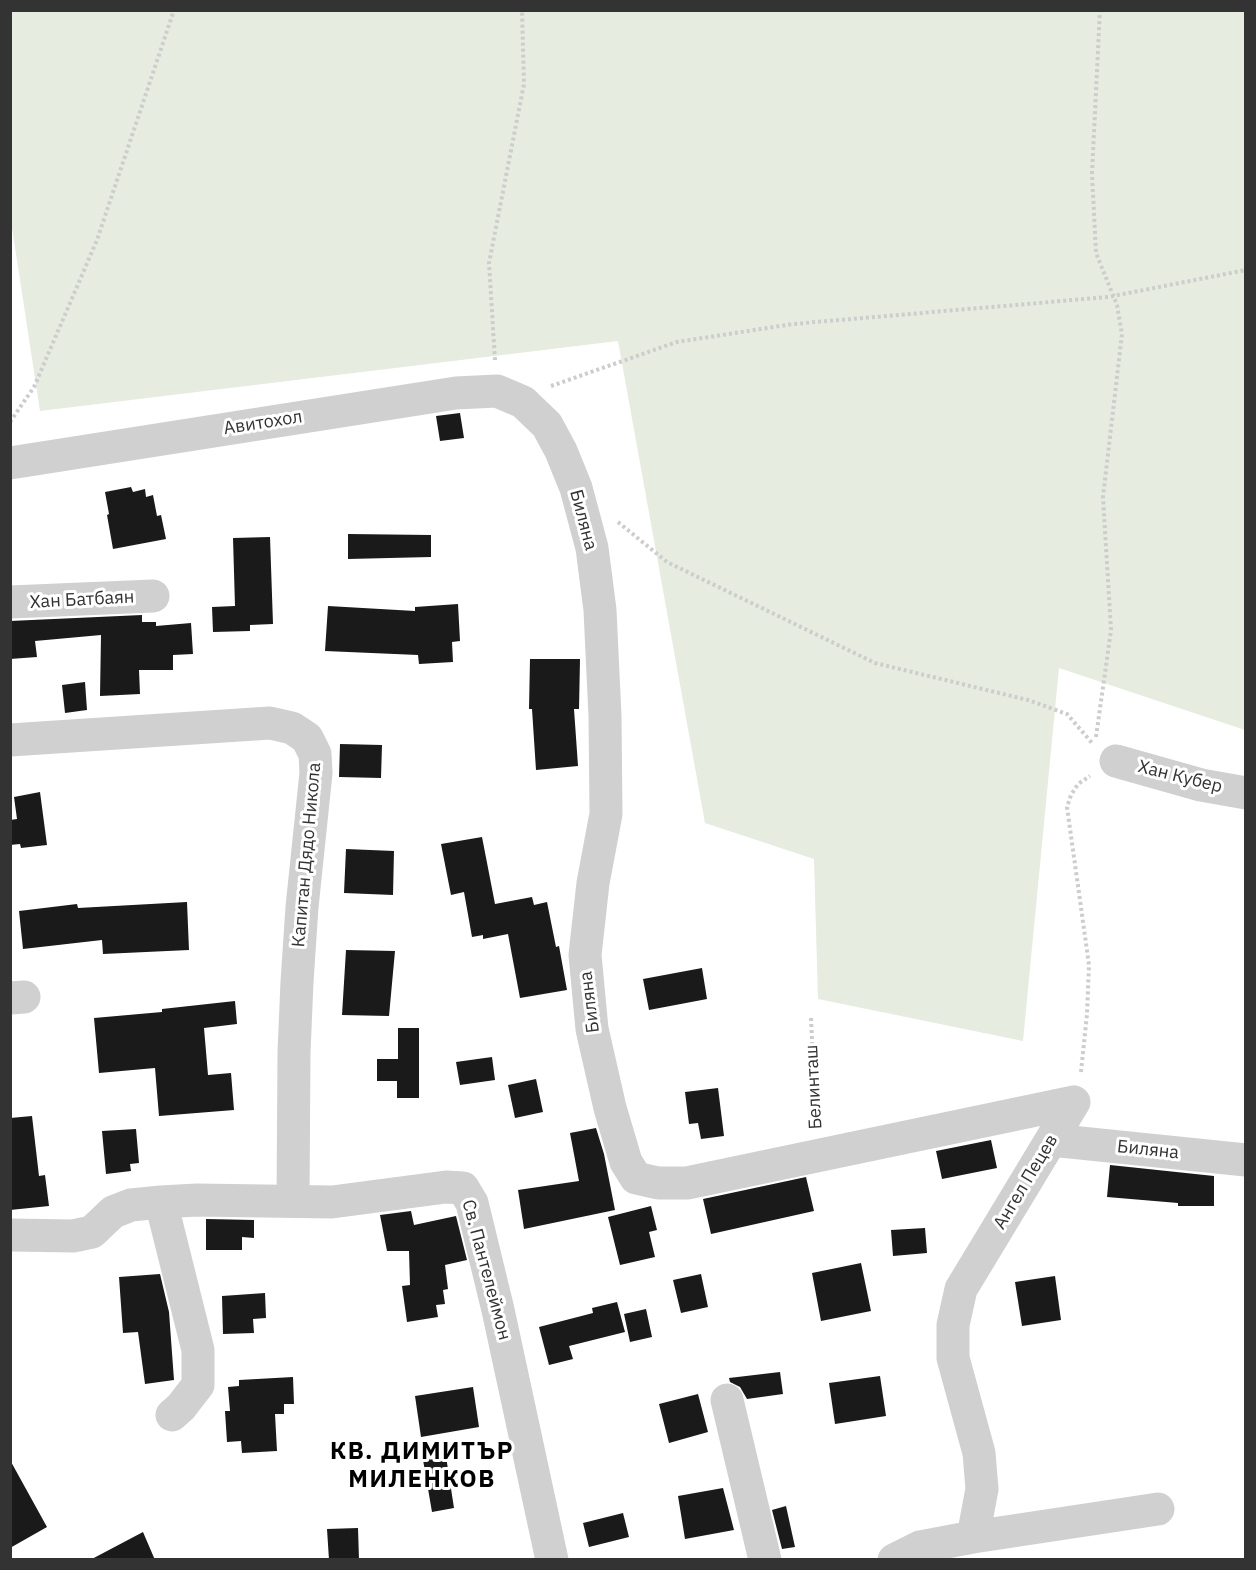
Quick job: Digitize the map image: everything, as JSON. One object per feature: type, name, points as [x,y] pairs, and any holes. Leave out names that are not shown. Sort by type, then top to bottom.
[{"type":"street","name":"Авитохол","points":[[10,463],[456,393],[505,394]]},
{"type":"street","name":"Биляна","points":[[505,394],[523,402],[547,425],[561,451],[576,488],[592,548],[600,610],[605,716],[606,814],[593,883],[585,956],[592,1029],[610,1108],[626,1162],[636,1178],[658,1183],[687,1183],[1074,1102]]},
{"type":"street","name":"Хан Батбаян","points":[[10,602],[153,596]]},
{"type":"street","name":"Капитан Дядо Никола","points":[[10,740],[270,723],[292,728],[307,738],[315,754],[316,773],[306,861],[297,982],[292,1201]]},
{"type":"street","name":"Хан Кубер","points":[[1116,761],[1201,785],[1245,793]]},
{"type":"street","name":"Ангел Пецев","points":[[973,1538],[982,1489],[979,1453],[953,1358],[953,1325],[961,1289],[1074,1102]]},
{"type":"street","name":"Биляна","points":[[1051,1140],[1245,1160]]},
{"type":"street","name":"Св. Пантелеймон","points":[[10,1235],[73,1236],[92,1232],[113,1212],[131,1205],[197,1200],[332,1202],[446,1187],[463,1188],[472,1203],[498,1310],[552,1560]]},
{"type":"street","points":[[161,1202],[198,1350],[198,1385],[172,1415]]},
{"type":"street","points":[[727,1400],[765,1560]]},
{"type":"street","points":[[894,1560],[920,1547],[1158,1509]]},
{"type":"path","points":[[10,422],[34,387],[97,240],[174,10]]},
{"type":"path","points":[[522,10],[524,84],[489,263],[505,394],[677,342],[794,324],[1113,295],[1245,270]]},
{"type":"path","points":[[612,518],[667,562],[875,663],[1028,700],[1067,714],[1095,746],[1111,630],[1102,497],[1122,334],[1117,305],[1096,253],[1092,173],[1100,10]]},
{"type":"path","points":[[1074,1102],[1084,1059],[1089,965],[1067,807],[1078,784],[1116,761]]},
{"type":"path","name":"Белинташ","points":[[811,1018],[818,1155]]},
{"type":"shaded area","points":[[10,11],[1245,11],[1245,730],[1059,668],[1023,1041],[818,999],[814,859],[705,823],[618,341],[40,411],[11,221]]},
{"type":"building","points":[[460,413],[464,438],[440,441],[436,416]]},
{"type":"building","points":[[131,487],[133,492],[145,489],[146,497],[153,495],[157,516],[161,515],[166,539],[113,549],[105,492]]},
{"type":"building","points":[[348,534],[431,535],[431,557],[348,559]]},
{"type":"building","points":[[270,537],[273,624],[250,625],[250,631],[213,632],[212,607],[235,606],[233,538]]},
{"type":"building","points":[[458,604],[460,641],[452,642],[453,662],[419,664],[418,655],[325,651],[328,606],[415,611],[415,607]]},
{"type":"building","points":[[142,615],[142,622],[156,622],[156,626],[191,623],[193,654],[173,655],[173,670],[139,670],[140,694],[100,696],[101,635],[35,641],[37,657],[10,659],[10,621]]},
{"type":"building","points":[[530,659],[580,659],[579,709],[574,709],[578,766],[536,770],[532,709],[529,709]]},
{"type":"building","points":[[85,682],[87,710],[65,713],[62,685]]},
{"type":"building","points":[[340,744],[382,745],[381,778],[339,777]]},
{"type":"building","points":[[40,792],[47,845],[21,848],[20,844],[10,845],[10,820],[17,819],[14,797]]},
{"type":"building","points":[[482,837],[495,904],[532,897],[534,905],[547,902],[556,947],[559,946],[567,990],[520,998],[508,934],[483,939],[483,935],[472,937],[464,892],[451,895],[441,844]]},
{"type":"building","points":[[346,849],[394,851],[393,895],[344,893]]},
{"type":"building","points":[[187,902],[189,950],[103,954],[102,940],[23,949],[19,911],[77,904],[78,908]]},
{"type":"building","points":[[346,950],[395,951],[389,1016],[342,1015]]},
{"type":"building","points":[[702,968],[707,999],[649,1010],[643,979]]},
{"type":"building","points":[[235,1001],[237,1024],[204,1028],[208,1075],[231,1073],[234,1110],[159,1116],[155,1068],[99,1073],[94,1018],[162,1012],[162,1009]]},
{"type":"building","points":[[398,1028],[419,1028],[419,1098],[397,1098],[397,1081],[377,1081],[377,1059],[398,1059]]},
{"type":"building","points":[[492,1057],[495,1080],[460,1085],[456,1062]]},
{"type":"building","points":[[536,1079],[543,1112],[515,1118],[508,1085]]},
{"type":"building","points":[[718,1088],[724,1136],[701,1139],[698,1123],[689,1124],[685,1092]]},
{"type":"building","points":[[32,1116],[39,1176],[45,1175],[49,1206],[10,1210],[10,1118]]},
{"type":"building","points":[[596,1128],[604,1154],[615,1210],[524,1229],[518,1190],[579,1181],[570,1133]]},
{"type":"building","points":[[136,1129],[139,1163],[130,1164],[131,1171],[106,1174],[102,1131]]},
{"type":"building","points":[[991,1140],[997,1168],[942,1179],[936,1151]]},
{"type":"building","points":[[1110,1165],[1214,1176],[1214,1206],[1178,1206],[1178,1203],[1107,1197]]},
{"type":"building","points":[[806,1177],[814,1211],[711,1234],[703,1199]]},
{"type":"building","points":[[651,1206],[657,1230],[649,1232],[655,1257],[620,1265],[608,1217]]},
{"type":"building","points":[[411,1211],[414,1225],[456,1216],[467,1260],[445,1265],[448,1289],[443,1290],[445,1304],[436,1305],[438,1317],[407,1322],[402,1286],[410,1285],[409,1251],[387,1251],[380,1215]]},
{"type":"building","points":[[206,1219],[254,1220],[254,1238],[242,1237],[242,1250],[206,1250]]},
{"type":"building","points":[[925,1228],[927,1253],[893,1256],[891,1230]]},
{"type":"building","points":[[861,1263],[871,1311],[821,1321],[812,1273]]},
{"type":"building","points":[[160,1274],[169,1312],[174,1380],[145,1384],[138,1332],[123,1333],[119,1277]]},
{"type":"building","points":[[701,1274],[708,1307],[681,1313],[673,1280]]},
{"type":"building","points":[[1055,1276],[1061,1320],[1022,1326],[1015,1282]]},
{"type":"building","points":[[265,1293],[266,1318],[253,1319],[254,1333],[223,1334],[222,1296]]},
{"type":"building","points":[[617,1302],[625,1332],[569,1346],[573,1359],[549,1365],[539,1327],[593,1313],[592,1308]]},
{"type":"building","points":[[646,1309],[652,1337],[630,1342],[624,1314]]},
{"type":"building","points":[[780,1372],[783,1394],[747,1399],[740,1387],[730,1382],[729,1378]]},
{"type":"building","points":[[880,1376],[886,1416],[835,1424],[829,1383]]},
{"type":"building","points":[[293,1377],[294,1404],[284,1404],[284,1414],[275,1414],[277,1451],[242,1453],[241,1441],[227,1442],[225,1411],[230,1411],[228,1387],[239,1386],[239,1380]]},
{"type":"building","points":[[473,1387],[479,1427],[421,1437],[415,1396]]},
{"type":"building","points":[[698,1394],[708,1432],[669,1443],[659,1404]]},
{"type":"building","points":[[445,1450],[454,1508],[432,1512],[422,1454]]},
{"type":"building","points":[[10,1460],[47,1527],[10,1548]]},
{"type":"building","points":[[723,1488],[734,1530],[685,1539],[678,1496]]},
{"type":"building","points":[[786,1506],[795,1547],[782,1549],[772,1510]]},
{"type":"building","points":[[623,1513],[629,1537],[589,1547],[583,1523]]},
{"type":"building","points":[[358,1528],[359,1560],[329,1560],[327,1529]]},
{"type":"building","points":[[143,1532],[155,1560],[90,1560]]},
{"type":"district","name":"КВ. ДИМИТЪР МИЛЕНКОВ","points":[[422,1466]]}]
